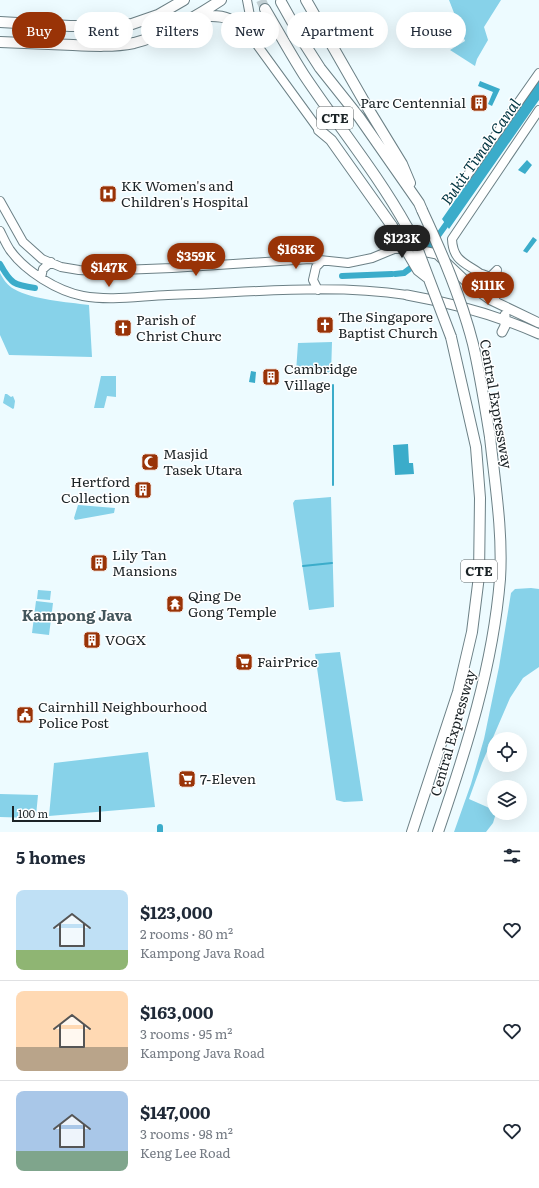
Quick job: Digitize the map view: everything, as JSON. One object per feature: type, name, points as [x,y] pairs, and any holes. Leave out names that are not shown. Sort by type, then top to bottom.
[{"type":"highway","points":[[0,22],[70,26],[108,26],[132,24],[158,14],[184,0]]},
{"type":"highway","points":[[202,12],[220,0]]},
{"type":"highway","points":[[306,0],[368,110],[402,164],[420,206]]},
{"type":"highway","name":"Central Expressway","points":[[281,2],[320,68],[358,117],[420,206],[444,256],[460,299],[473,343],[490,437],[500,534],[500,578],[492,637],[480,700],[438,832]]},
{"type":"highway","name":"Central Expressway","points":[[265,9],[304,76],[392,200],[407,227],[451,337],[476,447],[480,498],[480,532],[479,576],[472,632],[458,692],[412,832]]},
{"type":"highway","points":[[0,42],[91,46],[120,45],[141,41]]},
{"type":"highway","points":[[319,130],[331,140],[392,226],[418,270],[428,278]]},
{"type":"main road","points":[[247,0],[249,12]]},
{"type":"main road","points":[[259,48],[319,130]]},
{"type":"main road","points":[[462,183],[539,73]]},
{"type":"main road","points":[[520,325],[502,332],[506,326],[503,306],[485,289],[487,281],[481,274],[457,257],[452,246],[452,238],[539,110]]},
{"type":"main road","points":[[0,201],[23,242],[42,259],[70,269],[95,271],[182,268],[310,259],[354,262],[372,258],[394,249],[420,250],[437,254],[471,286],[490,300],[539,324]]},
{"type":"main road","points":[[0,231],[10,250],[19,260],[41,278],[67,291],[82,296],[121,298],[228,292],[354,289],[406,295],[480,311],[520,325],[539,334]]},
{"type":"main road","points":[[318,290],[312,280],[316,267],[322,261]]},
{"type":"main road","points":[[41,278],[43,269],[50,262]]},
{"type":"main road","points":[[481,274],[490,277],[497,270]]},
{"type":"shaded area","points":[[449,0],[501,0],[484,27],[488,40],[477,59],[475,66],[450,50],[453,48],[466,48],[466,12],[454,12]]},
{"type":"shaded area","points":[[539,80],[539,100],[449,229],[442,219]]},
{"type":"shaded area","points":[[480,81],[500,89],[492,106],[488,104],[493,92],[478,86]]},
{"type":"shaded area","points":[[527,160],[532,165],[525,174],[518,170]]},
{"type":"shaded area","points":[[533,237],[537,240],[527,253],[523,251]]},
{"type":"shaded area","points":[[0,273],[10,286],[22,293],[50,300],[89,305],[92,357],[9,355],[0,335]]},
{"type":"shaded area","points":[[332,342],[331,375],[298,374],[296,372],[298,343]]},
{"type":"shaded area","points":[[251,371],[256,372],[255,383],[249,382]]},
{"type":"shaded area","points":[[101,376],[116,376],[116,397],[107,396],[104,408],[94,408]]},
{"type":"shaded area","points":[[5,394],[11,397],[13,396],[15,401],[13,409],[3,403]]},
{"type":"shaded area","points":[[408,444],[409,463],[413,463],[414,474],[395,475],[393,445]]},
{"type":"shaded area","points":[[331,497],[334,607],[309,610],[293,503],[295,500]]},
{"type":"shaded area","points":[[78,505],[115,508],[114,513],[75,520],[74,518]]},
{"type":"shaded area","points":[[515,589],[539,589],[539,667],[523,678],[510,698],[495,732],[487,732],[487,751],[469,799],[487,807],[487,820],[494,820],[493,823],[486,832],[454,832],[471,784],[484,739],[499,667],[511,593]]},
{"type":"shaded area","points":[[38,590],[51,591],[50,600],[37,599]]},
{"type":"shaded area","points":[[36,601],[53,603],[49,635],[32,633]]},
{"type":"shaded area","points":[[340,652],[363,801],[344,802],[336,800],[315,654]]},
{"type":"shaded area","points":[[148,752],[155,807],[49,816],[54,763]]},
{"type":"shaded area","points":[[0,794],[38,795],[36,816],[33,818],[0,817]]},
{"type":"waterway","name":"Bukit Timah Canal","points":[[425,254],[450,219]]},
{"type":"waterway","name":"Bukit Timah Canal","points":[[0,264],[10,280],[22,286],[35,288]]},
{"type":"waterway","name":"Bukit Timah Canal","points":[[395,274],[404,273],[416,264]]},
{"type":"waterway","name":"Bukit Timah Canal","points":[[342,276],[392,274]]},
{"type":"waterway","points":[[333,385],[333,485]]},
{"type":"waterway","points":[[303,566],[332,563]]},
{"type":"waterway","points":[[160,827],[160,832]]},
{"type":"tunnel","points":[[261,0],[265,9]]},
{"type":"place","name":"Parc Centennial","points":[[479,103]]},
{"type":"place","name":"KK Women's and Children's Hospital","points":[[108,194]]},
{"type":"place","name":"The Singapore Baptist Church","points":[[325,325]]},
{"type":"place","name":"Parish of Christ Churc","points":[[123,328]]},
{"type":"place","name":"Cambridge Village","points":[[271,377]]},
{"type":"place","name":"Masjid Tasek Utara","points":[[150,462]]},
{"type":"place","name":"Hertford Collection","points":[[143,490]]},
{"type":"place","name":"Lily Tan Mansions","points":[[99,563]]},
{"type":"place","name":"Qing De Gong Temple","points":[[175,604]]},
{"type":"place","name":"VOGX","points":[[92,640]]},
{"type":"place","name":"FairPrice","points":[[244,662]]},
{"type":"place","name":"Cairnhill Neighbourhood Police Post","points":[[25,715]]},
{"type":"place","name":"7-Eleven","points":[[187,779]]},
{"type":"district","name":"Kampong Java","points":[[77,616]]}]
